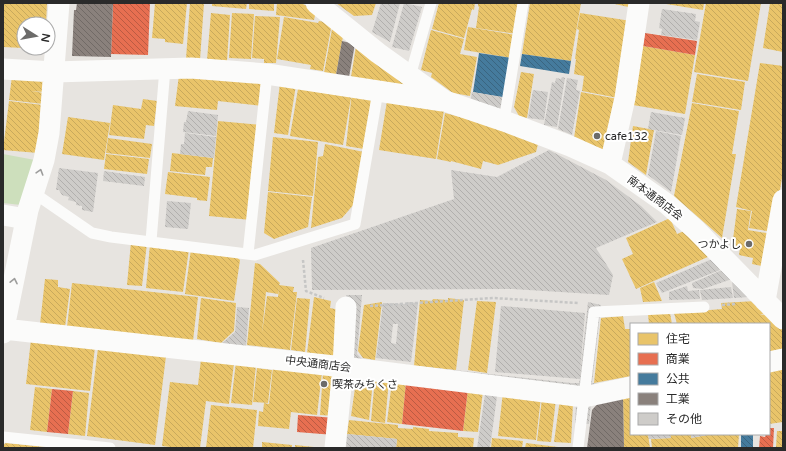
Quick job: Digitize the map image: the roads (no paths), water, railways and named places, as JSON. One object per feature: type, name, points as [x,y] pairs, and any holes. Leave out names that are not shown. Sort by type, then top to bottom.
[{"type":"street","points":[[3,331],[26,219],[44,160],[49,133],[59,3]]},
{"type":"street","points":[[316,3],[378,53],[445,101]]},
{"type":"street","points":[[610,164],[625,98],[639,3]]},
{"type":"street","points":[[3,69],[54,72],[191,68],[267,74],[445,101]]},
{"type":"street","name":"南本通商店会","points":[[445,101],[570,146],[610,164],[667,204],[696,230],[783,319]]},
{"type":"street","points":[[765,301],[783,200]]},
{"type":"street","points":[[3,215],[26,219]]},
{"type":"street","points":[[335,448],[343,367],[346,307]]},
{"type":"street","name":"中央通商店会","points":[[3,331],[343,367],[584,396],[630,387]]},
{"type":"street","points":[[770,362],[783,360]]},
{"type":"lane","points":[[410,76],[431,3]]},
{"type":"lane","points":[[504,121],[523,3]]},
{"type":"lane","points":[[151,241],[165,68]]},
{"type":"lane","points":[[248,254],[267,74]]},
{"type":"lane","points":[[34,193],[92,233],[110,237],[255,255],[355,224],[378,91]]},
{"type":"lane","points":[[578,448],[594,312],[704,307]]},
{"type":"lane","points":[[3,437],[110,448]]},
{"type":"place","name":"cafe132","points":[[597,136]]},
{"type":"place","name":"つかよし","points":[[749,244]]},
{"type":"place","name":"喫茶みちくさ","points":[[324,384]]}]
